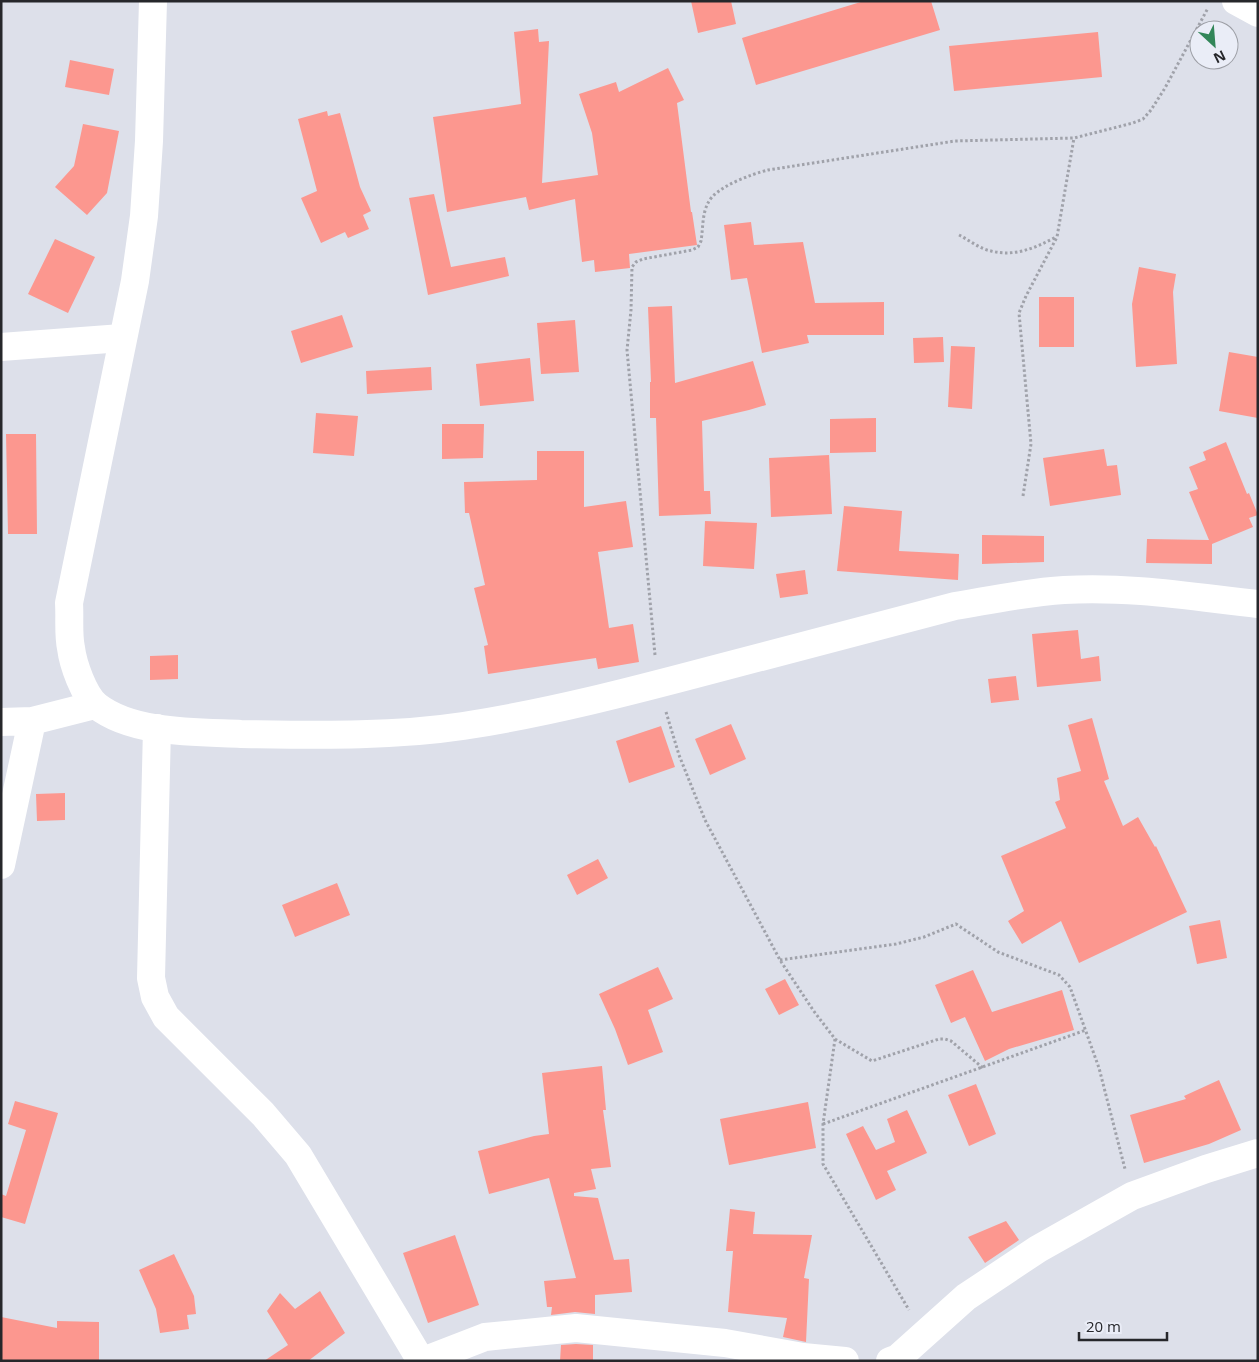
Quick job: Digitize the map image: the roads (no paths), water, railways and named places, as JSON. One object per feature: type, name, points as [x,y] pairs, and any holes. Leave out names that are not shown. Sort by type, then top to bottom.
[{"type":"street","points":[[153,1],[149,141],[144,216],[135,281],[69,604],[70,648],[81,683],[95,705],[123,721],[157,728],[198,732],[313,735],[379,734],[462,726],[547,711],[658,684],[955,606],[1005,597],[1064,590],[1125,590],[1258,604]]},
{"type":"street","points":[[1236,1],[1258,13]]},
{"type":"street","points":[[1,347],[122,338]]},
{"type":"street","points":[[1,722],[32,721],[95,705]]},
{"type":"street","points":[[1,865],[32,721]]},
{"type":"street","points":[[157,728],[151,978],[155,997],[166,1017],[263,1114],[298,1155],[422,1361],[485,1337],[576,1328],[725,1343],[803,1357],[845,1361]]},
{"type":"street","points":[[890,1361],[898,1358],[966,1297],[1038,1249],[1132,1196],[1206,1168],[1258,1153]]}]
